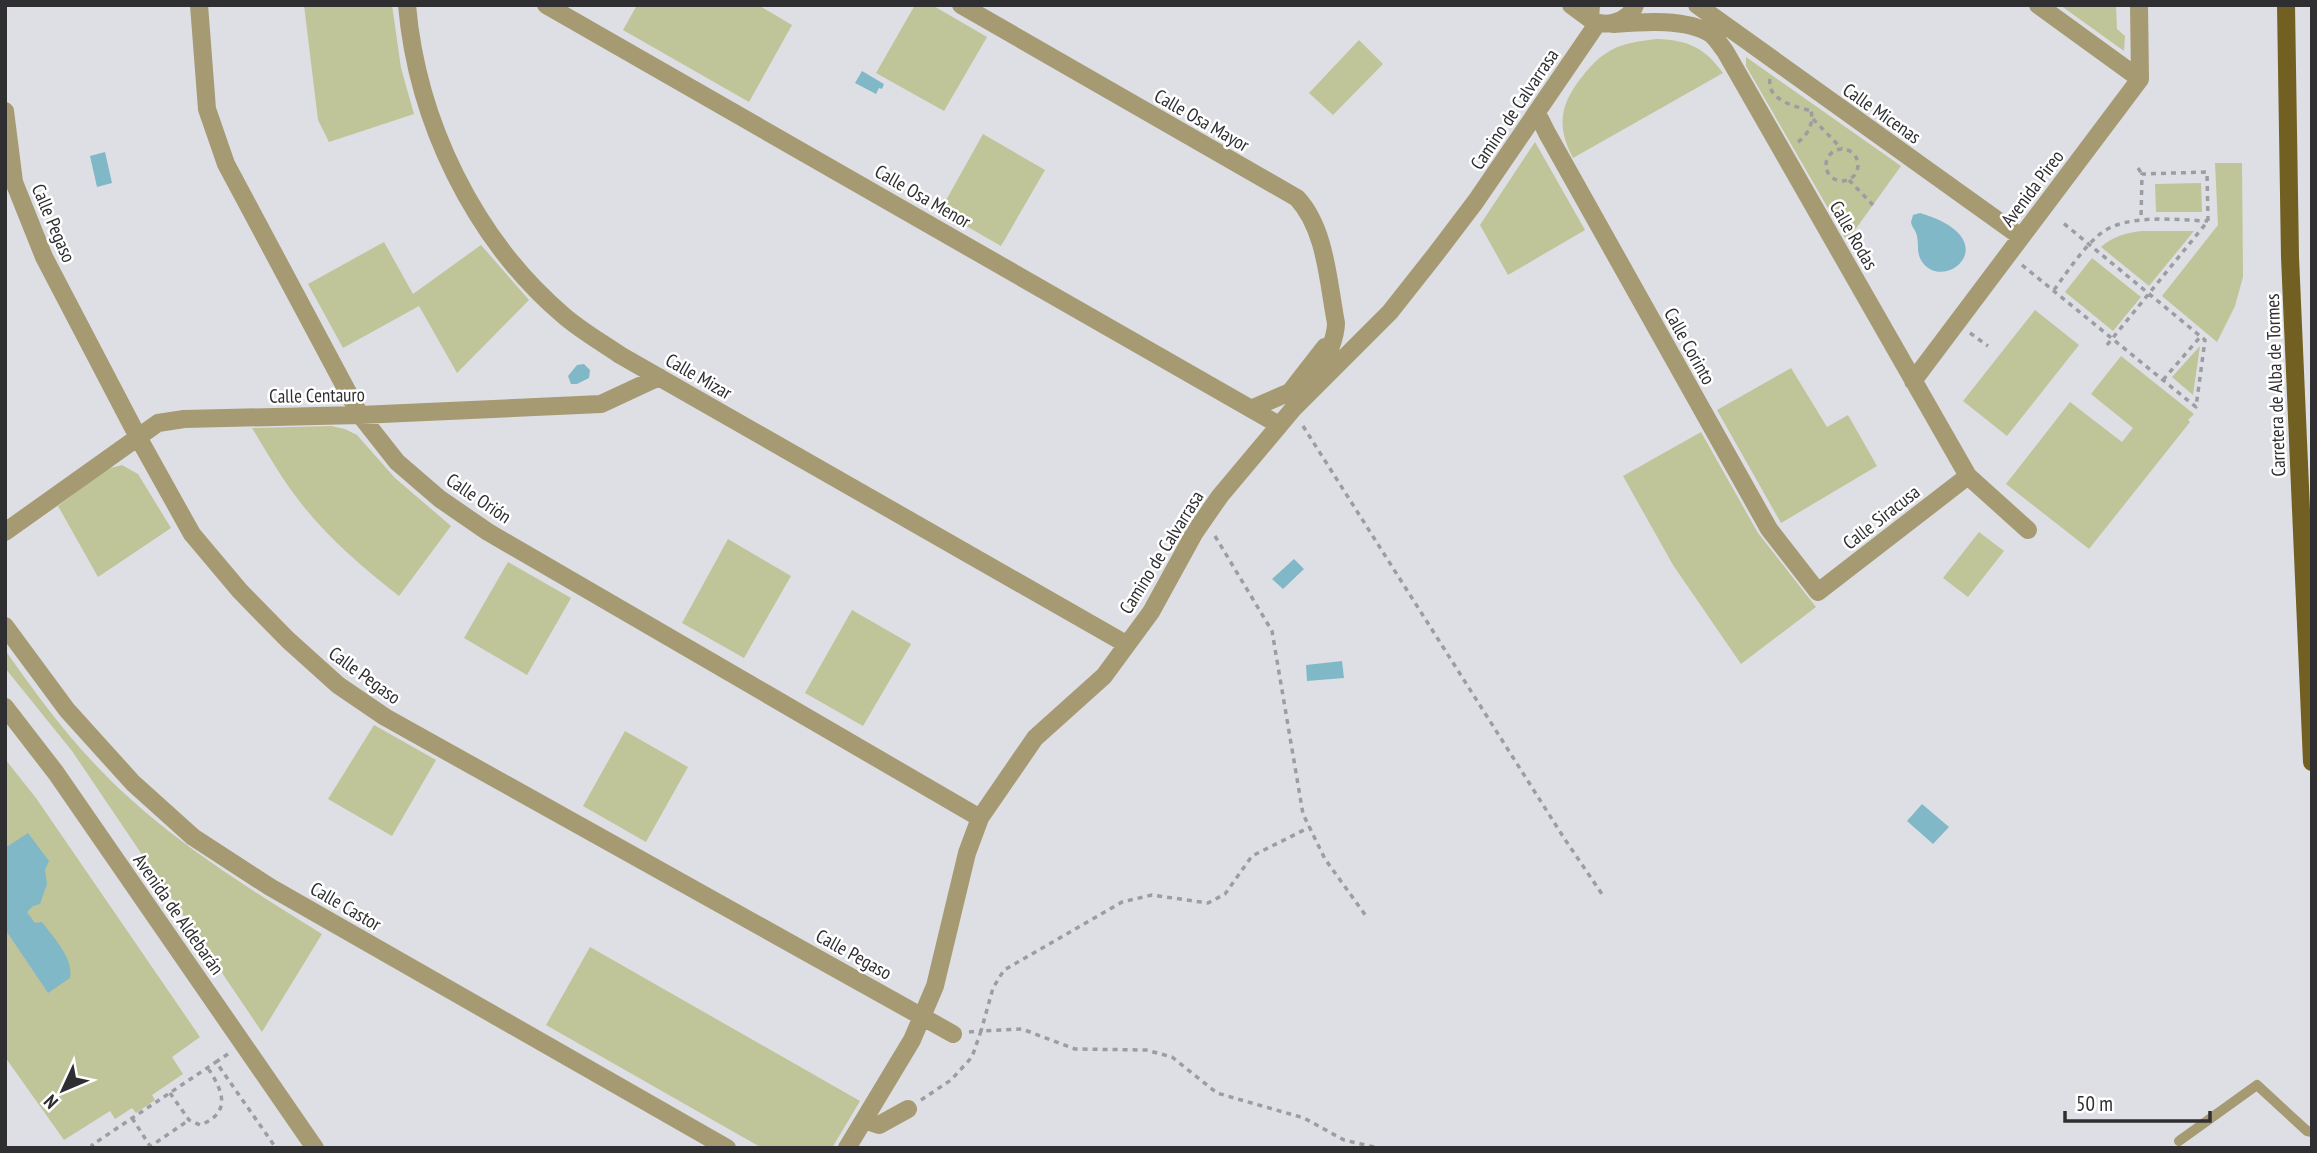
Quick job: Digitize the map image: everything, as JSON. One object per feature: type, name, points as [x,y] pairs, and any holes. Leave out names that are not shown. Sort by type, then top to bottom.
[{"type":"main road","name":"Carretera de Alba de Tormes","points":[[2286,5],[2290,257],[2312,762]]},
{"type":"street","name":"Calle Orión","points":[[199,5],[207,110],[226,164],[360,415],[397,462],[440,499],[488,532],[980,818]]},
{"type":"street","name":"Calle Mizar","points":[[407,5],[409,30],[423,97],[453,168],[485,228],[527,279],[563,316],[620,355],[1126,644]]},
{"type":"street","name":"Calle Osa Menor","points":[[546,5],[1279,425]]},
{"type":"street","name":"Calle Osa Mayor","points":[[961,5],[1297,198],[1308,210],[1317,227],[1336,323],[1336,334],[1323,363],[1320,383]]},
{"type":"street","points":[[1571,5],[1598,18],[1715,28]]},
{"type":"street","name":"Camino de Calvarrasa","points":[[847,1148],[912,1040],[923,1016],[935,986],[967,853],[980,818],[1035,738],[1104,676],[1151,612],[1202,521],[1279,425],[1294,401],[1320,383],[1398,302],[1476,201],[1598,18],[1633,11],[1636,5]]},
{"type":"street","name":"Calle Micenas","points":[[1697,5],[1715,28],[2021,237]]},
{"type":"street","points":[[2038,5],[2140,79]]},
{"type":"street","points":[[2139,5],[2140,79]]},
{"type":"street","name":"Calle Rodas","points":[[1715,28],[1725,51],[1969,476],[2028,530]]},
{"type":"street","name":"Avenida Pireo","points":[[1913,381],[2140,79]]},
{"type":"street","name":"Calle Pegaso","points":[[5,111],[15,182],[44,257],[138,437],[192,534],[240,591],[288,640],[338,685],[385,717],[953,1034]]},
{"type":"street","name":"Calle Corinto","points":[[1537,113],[1769,529],[1818,592]]},
{"type":"street","points":[[1253,408],[1294,401],[1310,364],[1336,334]]},
{"type":"street","points":[[1310,364],[1311,376],[1320,383]]},
{"type":"street","name":"Calle Centauro","points":[[5,532],[158,423],[184,419],[360,415],[601,404],[659,377]]},
{"type":"street","name":"Calle Siracusa","points":[[1818,592],[1969,476]]},
{"type":"street","name":"Calle Castor","points":[[5,626],[67,710],[133,783],[193,837],[270,887],[727,1148]]},
{"type":"street","name":"Avenida de Aldebarán","points":[[5,707],[56,773],[315,1148]]},
{"type":"street","points":[[864,1120],[879,1125],[908,1109]]},
{"type":"lane","points":[[2179,1141],[2257,1085],[2307,1131],[2312,1132]]},
{"type":"path","points":[[1771,70],[1769,86],[1773,94],[1811,111]]},
{"type":"path","points":[[1811,111],[1817,103]]},
{"type":"path","points":[[1811,111],[1813,118],[1842,149],[1852,152],[1857,161],[1857,172],[1849,180],[1839,181],[1826,171],[1828,156],[1842,149]]},
{"type":"path","points":[[1791,147],[1806,136],[1813,118]]},
{"type":"path","points":[[2138,168],[2142,174],[2141,220]]},
{"type":"path","points":[[2107,345],[2208,221],[2207,172],[2142,174]]},
{"type":"path","points":[[1849,180],[1874,205]]},
{"type":"path","points":[[2053,290],[2101,233],[2117,225],[2141,220],[2208,221]]},
{"type":"path","points":[[2008,254],[2196,407],[2205,340],[2062,222]]},
{"type":"path","points":[[1965,330],[1988,346]]},
{"type":"path","points":[[2163,380],[2201,336]]},
{"type":"path","points":[[1294,401],[1564,838],[1604,897]]},
{"type":"path","points":[[1202,521],[1218,540],[1272,631],[1303,814],[1325,859],[1366,916]]},
{"type":"path","points":[[908,1109],[951,1080],[972,1057],[993,988],[1004,970],[1122,902],[1152,895],[1208,903],[1225,894],[1252,856],[1310,827]]},
{"type":"path","points":[[953,1034],[1022,1029],[1075,1049],[1146,1050],[1172,1057],[1216,1093],[1304,1118],[1344,1140],[1378,1148]]},
{"type":"path","points":[[94,1148],[92,1145],[233,1051]]},
{"type":"path","points":[[216,1062],[276,1148]]},
{"type":"path","points":[[170,1093],[189,1120],[200,1125],[210,1121],[222,1102],[222,1090],[207,1067]]},
{"type":"path","points":[[132,1118],[149,1147],[189,1120]]},
{"type":"green space","points":[[304,5],[392,5],[401,68],[414,114],[329,142],[318,120]]},
{"type":"green space","points":[[637,5],[758,5],[792,25],[749,102],[623,30]]},
{"type":"green space","points":[[915,5],[932,5],[987,37],[944,111],[876,73]]},
{"type":"green space","points":[[2060,5],[2116,5],[2117,29],[2125,36],[2124,51]]},
{"type":"green space","points":[[1657,39],[1678,41],[1695,47],[1709,57],[1723,73],[1573,158],[1564,134],[1563,114],[1570,94],[1577,84],[1594,63],[1611,50],[1630,43]]},
{"type":"green space","points":[[1359,40],[1383,64],[1333,115],[1309,93]]},
{"type":"green space","points":[[1746,57],[1901,166],[1847,241],[1746,66]]},
{"type":"green space","points":[[983,134],[1045,170],[1001,246],[940,211]]},
{"type":"green space","points":[[1535,142],[1585,230],[1508,275],[1480,225]]},
{"type":"green space","points":[[2215,163],[2242,163],[2243,277],[2235,306],[2217,342],[2162,296],[2218,225]]},
{"type":"green space","points":[[2201,183],[2202,212],[2156,212],[2155,184]]},
{"type":"green space","points":[[2142,231],[2194,231],[2149,286],[2101,247],[2120,236]]},
{"type":"green space","points":[[384,242],[413,294],[481,245],[529,300],[457,373],[419,306],[343,348],[308,284]]},
{"type":"green space","points":[[2092,258],[2141,297],[2113,331],[2065,292]]},
{"type":"green space","points":[[2035,310],[2079,345],[2007,436],[1963,401]]},
{"type":"green space","points":[[2200,346],[2193,395],[2172,377]]},
{"type":"green space","points":[[2121,356],[2194,414],[2089,549],[2006,484],[2070,402],[2122,442],[2133,428],[2091,394]]},
{"type":"green space","points":[[1791,368],[1827,427],[1848,415],[1877,466],[1781,523],[1717,410]]},
{"type":"green space","points":[[331,426],[357,435],[395,478],[451,526],[399,596],[372,575],[322,528],[287,484],[252,428]]},
{"type":"green space","points":[[1701,432],[1758,533],[1816,607],[1741,664],[1673,565],[1623,476]]},
{"type":"green space","points":[[122,465],[138,474],[171,528],[98,577],[58,506],[107,469]]},
{"type":"green space","points":[[1979,532],[2004,551],[1968,597],[1943,578]]},
{"type":"green space","points":[[728,539],[791,576],[744,658],[682,623]]},
{"type":"green space","points":[[508,562],[571,598],[527,675],[464,638]]},
{"type":"green space","points":[[852,610],[911,644],[863,726],[805,693]]},
{"type":"green space","points":[[5,650],[79,747],[143,810],[230,876],[322,934],[262,1032],[72,751],[5,668]]},
{"type":"green space","points":[[374,725],[436,760],[392,836],[328,799]]},
{"type":"green space","points":[[625,731],[688,767],[646,842],[583,806]]},
{"type":"green space","points":[[5,759],[36,798],[200,1037],[172,1057],[183,1074],[152,1095],[155,1100],[136,1113],[132,1108],[115,1119],[110,1111],[64,1140],[5,1057]]},
{"type":"green space","points":[[590,947],[860,1101],[832,1148],[762,1148],[546,1025]]},
{"type":"water","points":[[862,71],[884,84],[876,94],[855,83]]},
{"type":"water","points":[[105,152],[112,183],[97,187],[90,156]]},
{"type":"water","points":[[1920,213],[1946,224],[1961,236],[1966,248],[1963,259],[1955,267],[1945,272],[1933,271],[1921,260],[1911,222],[1913,215]]},
{"type":"water","points":[[584,364],[590,370],[589,378],[571,384],[568,376],[577,365]]},
{"type":"water","points":[[1294,559],[1304,569],[1283,589],[1272,579]]},
{"type":"water","points":[[1342,661],[1344,678],[1307,681],[1306,665]]},
{"type":"water","points":[[1922,804],[1949,827],[1933,844],[1907,821]]},
{"type":"water","points":[[28,833],[49,861],[45,870],[47,884],[40,904],[27,912],[35,923],[42,922],[57,941],[66,955],[70,970],[70,978],[48,993],[5,929],[5,848]]}]
